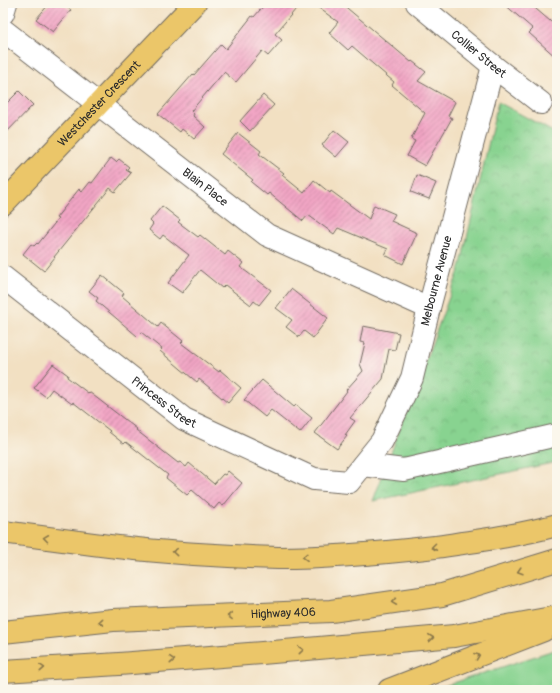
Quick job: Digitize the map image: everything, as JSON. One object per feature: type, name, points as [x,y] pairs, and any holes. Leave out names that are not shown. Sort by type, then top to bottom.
[{"type":"main road","name":"Westchester Crescent","points":[[3,204],[195,3]]},
{"type":"main road","points":[[3,532],[180,553],[279,558],[339,556],[399,551],[473,542],[557,525]]},
{"type":"main road","name":"Highway 406","points":[[3,632],[113,620],[331,611],[442,595],[557,560]]},
{"type":"main road","points":[[3,671],[262,653],[454,636],[557,617]]},
{"type":"main road","points":[[389,690],[557,625]]},
{"type":"street","points":[[3,13],[6,3]]},
{"type":"street","name":"Collier Street","points":[[417,3],[493,66],[541,103]]},
{"type":"street","name":"Blain Place","points":[[3,30],[267,235],[429,308]]},
{"type":"street","name":"Melbourne Avenue","points":[[349,482],[382,441],[412,378],[493,66]]},
{"type":"street","name":"Princess Street","points":[[3,277],[184,419],[314,479],[349,482]]},
{"type":"street","points":[[363,465],[404,470],[557,435]]},
{"type":"green space","points":[[498,102],[557,134],[557,462],[373,501],[460,268]]},
{"type":"green space","points":[[557,649],[557,690],[432,690]]},
{"type":"building","points":[[50,3],[61,3],[71,10],[53,32],[36,19]]},
{"type":"building","points":[[266,3],[301,3],[275,34],[282,40],[268,56],[262,51],[236,82],[224,72],[191,111],[194,114],[193,116],[205,127],[194,139],[182,129],[180,132],[158,114],[221,44],[226,49],[252,16],[254,17]]},
{"type":"building","points":[[312,3],[341,3],[411,62],[412,61],[426,72],[418,81],[455,102],[448,116],[452,118],[425,166],[407,156],[415,141],[411,139],[425,113],[392,85],[394,82],[352,46],[348,50],[329,33],[338,22]]},
{"type":"building","points":[[503,3],[529,3],[557,27],[557,58],[529,33],[533,29]]},
{"type":"building","points":[[19,91],[33,105],[3,136],[3,107]]},
{"type":"building","points":[[263,95],[274,105],[250,131],[240,121]]},
{"type":"building","points":[[334,130],[349,142],[336,157],[322,145]]},
{"type":"building","points":[[238,133],[261,151],[259,154],[284,173],[282,175],[304,193],[314,180],[330,193],[331,191],[369,219],[374,205],[395,214],[391,221],[417,233],[403,264],[385,255],[388,249],[338,228],[334,234],[308,215],[303,221],[269,193],[267,195],[251,182],[253,180],[221,154]]},
{"type":"building","points":[[111,158],[116,162],[119,159],[129,167],[126,170],[131,173],[115,192],[110,188],[44,271],[23,254],[31,244],[34,246],[37,243],[38,244],[79,189],[82,192],[90,182],[92,183]]},
{"type":"building","points":[[417,175],[436,183],[429,199],[411,192]]},
{"type":"building","points":[[162,206],[180,220],[178,222],[198,237],[200,235],[225,255],[228,251],[243,263],[240,267],[271,290],[259,305],[254,301],[251,305],[225,285],[222,288],[200,270],[182,293],[168,283],[189,255],[163,235],[160,239],[149,230],[153,224],[150,221]]},
{"type":"building","points":[[102,275],[124,293],[122,296],[158,327],[161,323],[183,341],[181,343],[219,372],[220,370],[241,388],[228,403],[199,379],[197,382],[181,369],[160,351],[162,349],[141,332],[137,336],[96,301],[98,298],[89,291]]},
{"type":"building","points":[[291,289],[328,318],[313,338],[304,331],[299,337],[286,327],[292,320],[276,308]]},
{"type":"building","points":[[363,326],[399,333],[395,350],[389,349],[383,379],[350,418],[355,421],[345,435],[347,436],[337,449],[315,433],[347,391],[346,390],[363,371],[360,364],[365,343],[360,342]]},
{"type":"building","points":[[53,364],[68,375],[67,377],[137,429],[136,430],[178,463],[180,462],[186,467],[189,463],[214,484],[223,474],[225,475],[228,471],[242,483],[223,506],[219,503],[214,509],[192,490],[187,495],[166,478],[168,475],[126,442],[124,444],[73,402],[72,404],[52,389],[46,397],[34,388]]},
{"type":"building","points":[[262,380],[294,407],[296,405],[312,418],[300,433],[271,410],[265,417],[244,400]]}]
